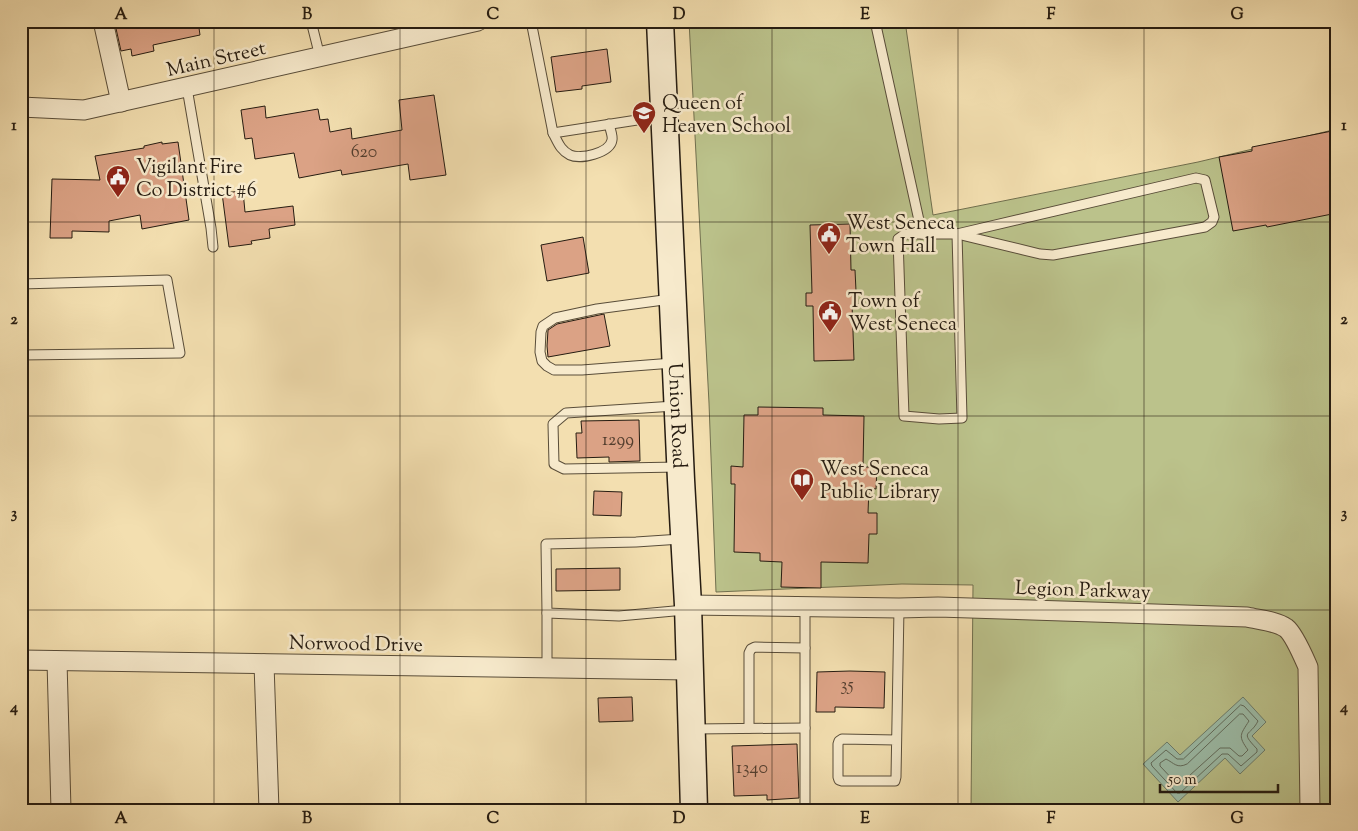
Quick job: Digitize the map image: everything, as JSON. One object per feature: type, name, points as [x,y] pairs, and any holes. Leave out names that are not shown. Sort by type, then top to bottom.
[{"type":"main road","name":"Union Road","points":[[660,21],[688,607],[694,810]]},
{"type":"street","points":[[103,21],[121,102]]},
{"type":"street","name":"Main Street","points":[[21,107],[84,110],[320,58],[410,29],[478,21]]},
{"type":"street","name":"Legion Parkway","points":[[688,607],[938,607],[1248,617],[1273,622],[1288,629],[1301,650],[1308,667],[1310,810]]},
{"type":"street","name":"Norwood Drive","points":[[21,660],[689,670]]},
{"type":"street","points":[[57,661],[61,810]]},
{"type":"street","points":[[264,664],[269,810]]},
{"type":"lane","points":[[311,21],[320,58]]},
{"type":"lane","points":[[531,21],[553,133],[560,149],[575,156],[598,153],[611,144],[610,124]]},
{"type":"lane","points":[[875,21],[922,234]]},
{"type":"lane","points":[[187,88],[212,228],[213,247]]},
{"type":"lane","points":[[553,133],[664,116]]},
{"type":"lane","points":[[957,234],[962,418],[904,416],[898,239],[905,234],[957,234],[1196,178],[1205,180],[1214,217],[1212,222],[1205,227],[1053,255],[1040,254],[957,234]]},
{"type":"lane","points":[[21,284],[167,280],[180,353],[21,355]]},
{"type":"lane","points":[[672,299],[597,309],[554,318],[543,326],[540,352],[542,361],[554,370],[582,370],[675,363]]},
{"type":"lane","points":[[677,406],[566,413],[553,424],[554,464],[564,469],[680,467]]},
{"type":"lane","points":[[547,668],[546,544],[684,539]]},
{"type":"lane","points":[[805,606],[805,810]]},
{"type":"lane","points":[[547,612],[620,616],[688,607]]},
{"type":"lane","points":[[896,740],[842,739],[838,744],[838,777],[840,780],[895,781],[896,740],[899,608]]},
{"type":"lane","points":[[749,728],[751,649],[754,647],[805,648]]},
{"type":"lane","points":[[691,729],[805,728]]},
{"type":"green space","points":[[689,21],[905,21],[933,215],[1198,162],[1337,129],[1337,810],[971,810],[973,585],[902,584],[716,592],[709,403]]},
{"type":"water","points":[[1243,697],[1266,722],[1252,736],[1265,750],[1240,774],[1225,758],[1178,802],[1143,764],[1167,742],[1180,755]]},
{"type":"building","points":[[129,21],[198,21],[200,35],[153,45],[154,51],[132,56],[131,49],[121,51],[115,24]]},
{"type":"building","points":[[607,49],[611,82],[582,86],[582,89],[556,92],[551,57]]},
{"type":"building","points":[[434,95],[446,175],[410,180],[408,164],[342,175],[341,170],[299,178],[294,153],[255,159],[252,138],[245,139],[241,110],[265,106],[266,118],[318,109],[320,120],[328,119],[330,132],[351,128],[352,139],[402,130],[399,100]]},
{"type":"building","points":[[1337,130],[1337,213],[1267,227],[1266,225],[1233,231],[1219,157],[1252,151],[1252,147]]},
{"type":"building","name":"Vigilant Fire Co District #6","points":[[162,142],[162,144],[178,142],[189,220],[142,229],[140,215],[109,221],[109,232],[72,231],[72,238],[50,238],[52,179],[100,180],[95,156],[144,148],[144,146]]},
{"type":"building","points":[[243,191],[245,212],[293,206],[295,225],[269,229],[270,238],[251,241],[252,244],[229,247],[222,193]]},
{"type":"building","points":[[850,224],[851,270],[855,270],[858,304],[852,304],[854,360],[814,361],[813,306],[806,306],[806,293],[812,293],[810,225]]},
{"type":"building","points":[[583,237],[589,273],[547,281],[541,245]]},
{"type":"building","points":[[604,314],[610,346],[548,357],[548,330],[557,324]]},
{"type":"building","name":"West Seneca Public Library","points":[[758,407],[823,408],[823,415],[864,416],[863,467],[877,467],[876,489],[869,488],[868,513],[877,513],[877,534],[869,534],[868,563],[821,562],[821,588],[781,587],[782,562],[760,561],[760,553],[734,552],[735,484],[731,484],[731,466],[743,467],[744,415],[758,415]]},
{"type":"building","points":[[639,420],[640,461],[609,462],[609,457],[577,458],[576,433],[582,433],[581,421]]},
{"type":"building","points":[[594,491],[622,492],[621,516],[593,515]]},
{"type":"building","points":[[620,568],[620,590],[556,591],[556,569]]},
{"type":"building","points":[[817,672],[885,672],[884,708],[835,707],[835,712],[816,712]]},
{"type":"building","points":[[632,697],[633,721],[599,722],[598,698]]},
{"type":"building","points":[[797,744],[799,798],[767,800],[767,795],[734,796],[732,746]]},
{"type":"place","name":"Queen of Heaven School","points":[[644,134]]},
{"type":"place","name":"Vigilant Fire Co District #6","points":[[118,198]]},
{"type":"place","name":"West Seneca Town Hall","points":[[829,255]]},
{"type":"place","name":"Town of West Seneca","points":[[830,333]]},
{"type":"place","name":"West Seneca Public Library","points":[[802,501]]}]
